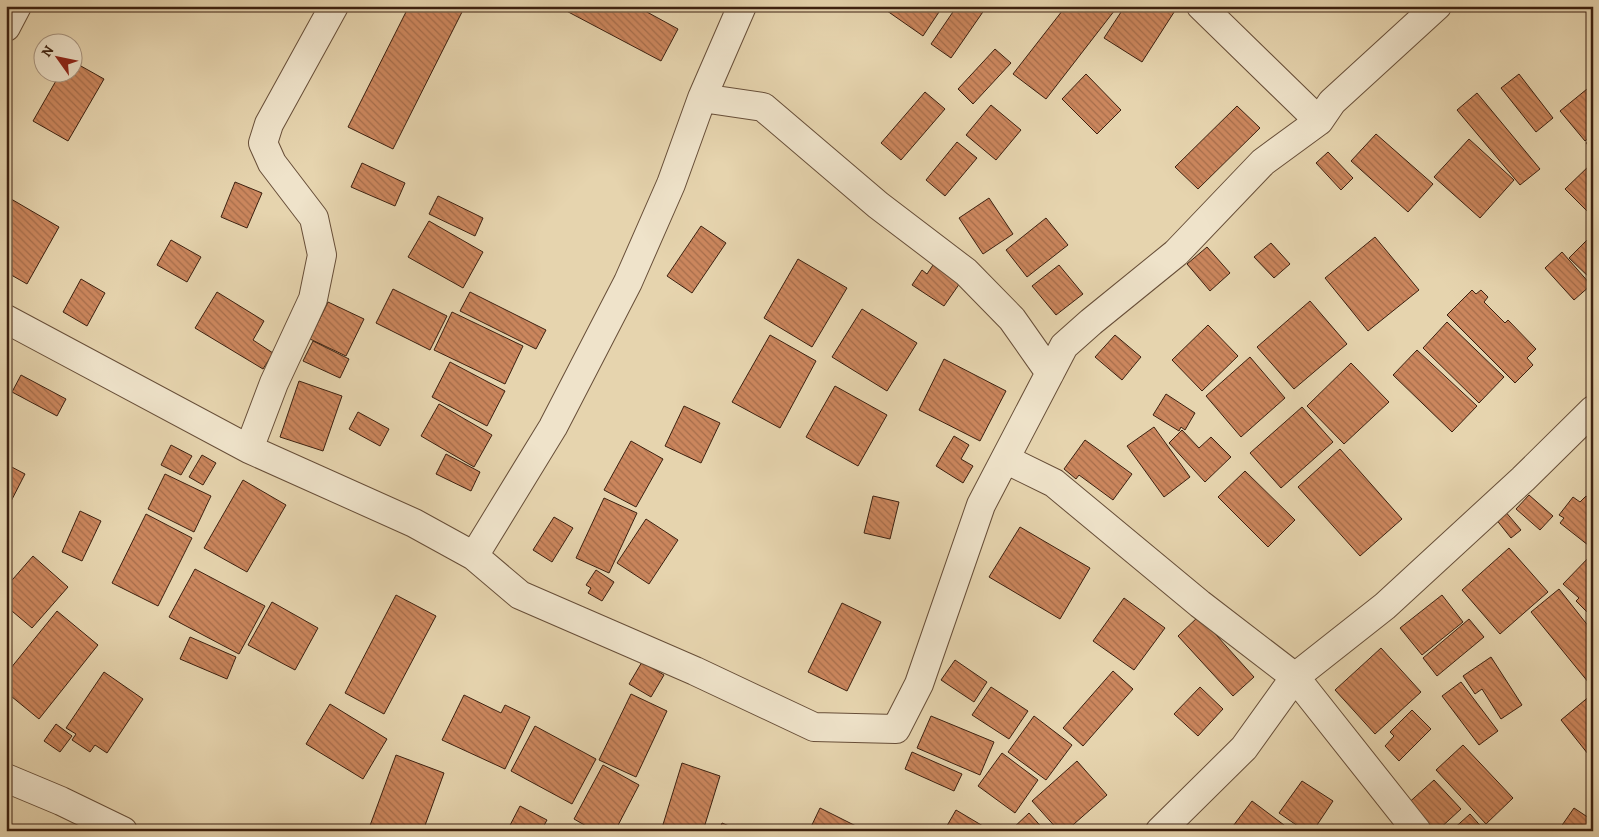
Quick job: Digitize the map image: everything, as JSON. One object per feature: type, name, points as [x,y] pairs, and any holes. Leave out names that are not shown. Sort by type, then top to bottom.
[{"type":"street","points":[[6,27],[17,6]]},
{"type":"street","points":[[249,449],[274,383],[313,300],[322,255],[314,218],[272,163],[264,143],[269,124],[334,6]]},
{"type":"street","points":[[474,556],[554,427],[628,282],[670,184],[702,98],[742,6]]},
{"type":"street","points":[[1201,6],[1319,121]]},
{"type":"street","points":[[6,320],[249,449],[414,523],[474,556],[520,594],[694,671],[814,727],[896,729],[919,684],[981,505],[1064,346],[1176,253],[1263,162],[1319,121],[1332,102],[1437,6]]},
{"type":"street","points":[[702,98],[763,107],[791,129],[878,205],[966,272],[1012,318],[1050,374]]},
{"type":"street","points":[[1160,831],[1244,748],[1295,676],[1385,606],[1523,479],[1593,410]]},
{"type":"street","points":[[1005,459],[1054,483],[1200,604],[1295,676],[1416,831]]},
{"type":"street","points":[[6,778],[61,801],[124,831]]},
{"type":"building","points":[[409,6],[465,6],[393,149],[348,127]]},
{"type":"building","points":[[557,6],[636,6],[678,29],[661,61]]},
{"type":"building","points":[[880,6],[943,6],[923,36]]},
{"type":"building","points":[[957,6],[987,6],[951,58],[931,44]]},
{"type":"building","points":[[1066,6],[1118,6],[1046,99],[1013,74]]},
{"type":"building","points":[[1125,6],[1178,6],[1142,62],[1104,38]]},
{"type":"building","points":[[995,49],[1011,63],[973,104],[958,89]]},
{"type":"building","points":[[82,67],[104,79],[68,141],[33,121],[55,82],[82,82]]},
{"type":"building","points":[[1086,74],[1121,110],[1097,134],[1062,99]]},
{"type":"building","points":[[1519,74],[1553,118],[1536,132],[1501,88]]},
{"type":"building","points":[[1587,89],[1593,96],[1593,134],[1585,141],[1560,111]]},
{"type":"building","points":[[925,92],[945,109],[901,160],[881,143]]},
{"type":"building","points":[[1477,93],[1540,169],[1520,185],[1457,110]]},
{"type":"building","points":[[991,105],[1021,130],[996,160],[966,135]]},
{"type":"building","points":[[1237,106],[1260,128],[1198,189],[1175,167]]},
{"type":"building","points":[[1376,134],[1433,184],[1408,212],[1351,161]]},
{"type":"building","points":[[1593,138],[1593,151],[1586,143]]},
{"type":"building","points":[[1469,139],[1514,180],[1480,218],[1434,177]]},
{"type":"building","points":[[957,142],[977,158],[945,196],[926,180]]},
{"type":"building","points":[[1328,152],[1353,178],[1341,190],[1316,163]]},
{"type":"building","points":[[362,163],[405,183],[395,206],[351,187]]},
{"type":"building","points":[[1591,164],[1593,166],[1593,217],[1565,189]]},
{"type":"building","points":[[235,182],[262,193],[247,228],[221,217]]},
{"type":"building","points":[[6,196],[59,227],[27,284],[6,272]]},
{"type":"building","points":[[438,196],[483,218],[475,236],[429,214]]},
{"type":"building","points":[[989,198],[1013,234],[983,254],[959,218]]},
{"type":"building","points":[[1046,218],[1068,245],[1027,277],[1006,250]]},
{"type":"building","points":[[429,221],[483,252],[463,288],[408,257]]},
{"type":"building","points":[[701,226],[726,243],[692,293],[667,276]]},
{"type":"building","points":[[1375,237],[1419,290],[1368,331],[1325,278]]},
{"type":"building","points":[[1588,239],[1593,244],[1593,281],[1569,258]]},
{"type":"building","points":[[171,240],[201,257],[187,282],[157,265]]},
{"type":"building","points":[[1271,243],[1290,264],[1274,278],[1254,257]]},
{"type":"building","points":[[1207,247],[1230,273],[1210,291],[1187,264]]},
{"type":"building","points":[[1562,252],[1591,285],[1574,300],[1545,268]]},
{"type":"building","points":[[798,259],[847,288],[812,347],[764,318]]},
{"type":"building","points":[[933,265],[960,283],[944,306],[912,285],[922,270],[927,274]]},
{"type":"building","points":[[1059,265],[1083,294],[1056,315],[1032,286]]},
{"type":"building","points":[[81,279],[105,293],[87,326],[63,312]]},
{"type":"building","points":[[393,289],[447,316],[430,350],[376,323]]},
{"type":"building","points":[[1472,290],[1476,294],[1481,290],[1488,297],[1484,302],[1505,323],[1508,320],[1536,349],[1527,358],[1533,365],[1515,383],[1447,315]]},
{"type":"building","points":[[217,292],[264,321],[253,340],[273,353],[263,369],[195,328]]},
{"type":"building","points":[[470,292],[546,330],[536,349],[460,311]]},
{"type":"building","points":[[1310,301],[1347,344],[1294,389],[1257,347]]},
{"type":"building","points":[[328,302],[364,319],[346,356],[310,339]]},
{"type":"building","points":[[862,309],[917,343],[887,391],[832,357]]},
{"type":"building","points":[[452,312],[523,346],[505,384],[434,350]]},
{"type":"building","points":[[1447,322],[1504,377],[1479,403],[1423,348]]},
{"type":"building","points":[[1208,325],[1238,356],[1202,391],[1172,360]]},
{"type":"building","points":[[770,335],[816,361],[780,428],[732,402]]},
{"type":"building","points":[[1115,335],[1141,357],[1122,380],[1095,357]]},
{"type":"building","points":[[313,341],[349,359],[340,378],[303,361]]},
{"type":"building","points":[[1417,350],[1477,406],[1452,432],[1393,375]]},
{"type":"building","points":[[1250,357],[1285,398],[1241,437],[1206,396]]},
{"type":"building","points":[[944,359],[1006,391],[980,441],[919,410]]},
{"type":"building","points":[[450,362],[505,391],[487,426],[432,397]]},
{"type":"building","points":[[1351,363],[1389,402],[1344,444],[1307,406]]},
{"type":"building","points":[[21,375],[66,399],[57,416],[12,392]]},
{"type":"building","points":[[299,381],[342,396],[323,451],[280,437]]},
{"type":"building","points":[[835,386],[887,415],[858,466],[806,437]]},
{"type":"building","points":[[1166,394],[1195,413],[1185,430],[1181,427],[1179,431],[1153,415]]},
{"type":"building","points":[[439,404],[492,435],[474,467],[421,436]]},
{"type":"building","points":[[684,406],[720,423],[701,463],[665,446]]},
{"type":"building","points":[[1302,407],[1333,442],[1281,488],[1250,453]]},
{"type":"building","points":[[358,412],[389,429],[380,446],[349,429]]},
{"type":"building","points":[[1154,427],[1190,477],[1164,497],[1127,446]]},
{"type":"building","points":[[1182,430],[1199,448],[1211,437],[1231,457],[1205,482],[1169,443]]},
{"type":"building","points":[[954,436],[969,445],[961,459],[973,466],[963,483],[936,466]]},
{"type":"building","points":[[1085,440],[1132,474],[1113,500],[1079,475],[1076,479],[1064,469]]},
{"type":"building","points":[[631,441],[663,459],[636,507],[604,490]]},
{"type":"building","points":[[171,445],[192,456],[181,475],[161,465]]},
{"type":"building","points":[[1340,449],[1402,519],[1360,556],[1298,487]]},
{"type":"building","points":[[446,454],[480,472],[471,491],[436,474]]},
{"type":"building","points":[[202,455],[216,463],[203,485],[189,477]]},
{"type":"building","points":[[6,464],[25,474],[6,511]]},
{"type":"building","points":[[1245,471],[1295,520],[1268,547],[1218,497]]},
{"type":"building","points":[[165,474],[211,496],[194,532],[148,509]]},
{"type":"building","points":[[243,480],[286,505],[247,572],[204,548]]},
{"type":"building","points":[[1529,495],[1553,516],[1540,530],[1516,509]]},
{"type":"building","points":[[873,496],[899,502],[890,539],[864,533]]},
{"type":"building","points":[[1586,496],[1593,501],[1593,549],[1560,523],[1564,518],[1559,515],[1573,497],[1580,502]]},
{"type":"building","points":[[604,498],[637,513],[609,573],[576,558]]},
{"type":"building","points":[[1504,510],[1521,530],[1511,538],[1495,518]]},
{"type":"building","points":[[80,511],[101,521],[82,561],[62,552]]},
{"type":"building","points":[[146,514],[192,538],[158,606],[112,583]]},
{"type":"building","points":[[554,517],[573,528],[552,562],[533,550]]},
{"type":"building","points":[[646,519],[678,540],[649,584],[617,563]]},
{"type":"building","points":[[1020,527],[1090,568],[1060,619],[989,577]]},
{"type":"building","points":[[1509,548],[1548,592],[1500,634],[1462,590]]},
{"type":"building","points":[[1593,553],[1593,618],[1576,601],[1579,598],[1563,584]]},
{"type":"building","points":[[33,556],[68,587],[32,628],[6,606],[6,587]]},
{"type":"building","points":[[195,569],[265,606],[239,654],[169,617]]},
{"type":"building","points":[[596,570],[614,582],[602,601],[588,593],[591,588],[586,585]]},
{"type":"building","points":[[1559,589],[1593,632],[1593,688],[1531,612]]},
{"type":"building","points":[[396,595],[436,616],[384,714],[345,693]]},
{"type":"building","points":[[1442,595],[1463,622],[1422,655],[1400,628]]},
{"type":"building","points":[[1124,598],[1165,628],[1134,670],[1093,641]]},
{"type":"building","points":[[272,602],[318,628],[295,670],[248,645]]},
{"type":"building","points":[[842,603],[881,622],[847,691],[808,672]]},
{"type":"building","points":[[57,611],[98,645],[39,719],[6,692],[6,674]]},
{"type":"building","points":[[1199,616],[1254,677],[1233,696],[1178,636]]},
{"type":"building","points":[[1469,619],[1484,637],[1437,676],[1423,658]]},
{"type":"building","points":[[190,637],[236,657],[227,679],[180,659]]},
{"type":"building","points":[[1381,648],[1421,692],[1375,734],[1335,690]]},
{"type":"building","points":[[1491,657],[1522,705],[1501,719],[1482,689],[1475,694],[1463,676]]},
{"type":"building","points":[[955,660],[987,682],[974,702],[941,680]]},
{"type":"building","points":[[642,662],[664,675],[651,697],[629,684]]},
{"type":"building","points":[[1113,671],[1133,689],[1083,746],[1063,728]]},
{"type":"building","points":[[104,672],[143,699],[107,753],[95,745],[90,752],[72,740],[76,734],[66,728]]},
{"type":"building","points":[[1461,682],[1498,731],[1479,745],[1442,696]]},
{"type":"building","points":[[991,687],[1028,711],[1009,739],[972,715]]},
{"type":"building","points":[[1200,687],[1223,709],[1198,736],[1174,714]]},
{"type":"building","points":[[631,694],[667,711],[636,777],[599,760]]},
{"type":"building","points":[[464,695],[501,713],[505,705],[530,717],[505,769],[442,740]]},
{"type":"building","points":[[1591,695],[1593,698],[1592,759],[1561,720]]},
{"type":"building","points":[[330,704],[387,739],[363,779],[306,744]]},
{"type":"building","points":[[1412,710],[1431,729],[1399,761],[1385,746],[1394,736],[1390,732]]},
{"type":"building","points":[[931,716],[994,742],[980,775],[917,748]]},
{"type":"building","points":[[1034,716],[1072,745],[1046,780],[1008,752]]},
{"type":"building","points":[[56,724],[72,736],[60,752],[44,741]]},
{"type":"building","points":[[535,726],[596,759],[572,804],[511,771]]},
{"type":"building","points":[[1463,745],[1513,798],[1486,824],[1436,770]]},
{"type":"building","points":[[912,752],[962,774],[954,791],[905,769]]},
{"type":"building","points":[[1002,753],[1038,780],[1015,813],[978,786]]},
{"type":"building","points":[[396,755],[444,773],[423,831],[368,831]]},
{"type":"building","points":[[1077,761],[1107,795],[1066,831],[1059,831],[1032,801]]},
{"type":"building","points":[[682,763],[720,776],[703,831],[661,831]]},
{"type":"building","points":[[603,765],[639,785],[615,831],[595,831],[574,819]]},
{"type":"building","points":[[1434,780],[1461,809],[1437,831],[1427,831],[1405,806]]},
{"type":"building","points":[[1302,781],[1333,801],[1313,831],[1305,831],[1279,813]]},
{"type":"building","points":[[1252,801],[1292,831],[1230,830]]},
{"type":"building","points":[[520,806],[547,820],[541,831],[507,831]]},
{"type":"building","points":[[820,808],[866,831],[809,831]]},
{"type":"building","points":[[1574,808],[1592,820],[1584,831],[1558,831]]},
{"type":"building","points":[[956,810],[988,829],[987,831],[944,831]]},
{"type":"building","points":[[1029,813],[1045,831],[1010,831]]},
{"type":"building","points":[[1470,814],[1485,831],[1451,831]]},
{"type":"building","points":[[722,823],[741,831],[719,831]]},
{"type":"building","points":[[575,825],[585,831],[571,831]]}]
